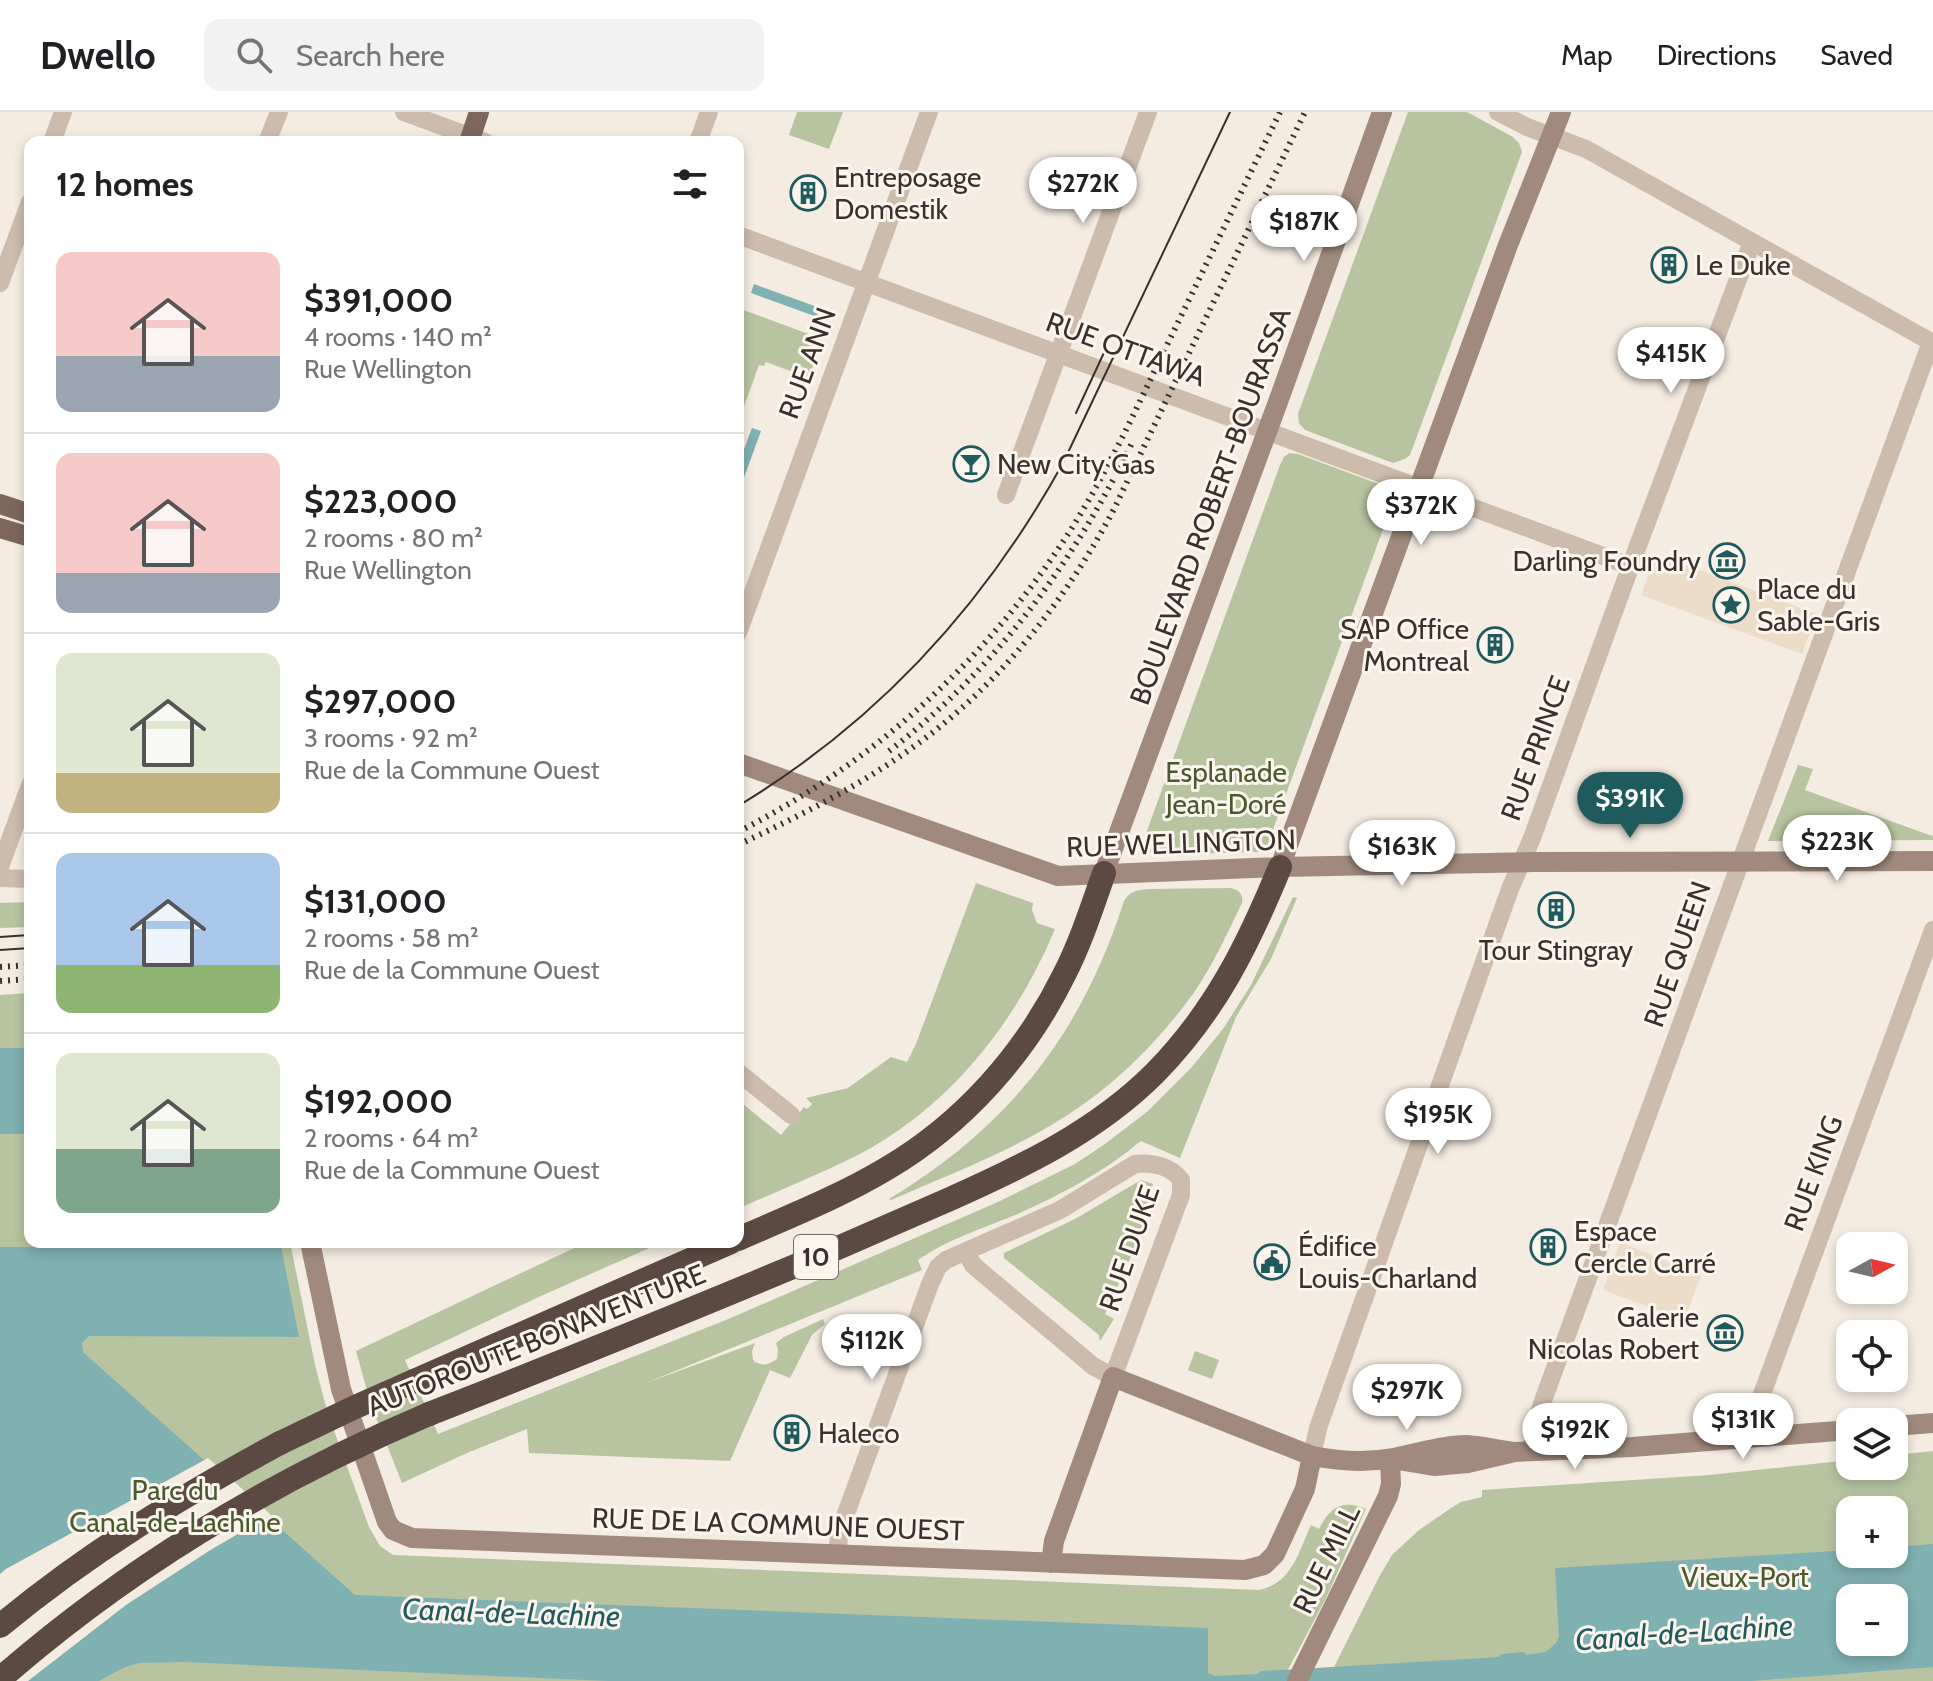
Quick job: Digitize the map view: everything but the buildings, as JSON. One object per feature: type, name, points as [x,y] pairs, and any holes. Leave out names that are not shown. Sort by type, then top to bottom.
[{"type":"highway","name":"AUTOROUTE BONAVENTURE","points":[[0,1679],[92,1606],[156,1561],[215,1523],[321,1464],[429,1414],[873,1233],[1018,1167],[1070,1139],[1137,1089],[1198,1024],[1239,959],[1280,867]]},
{"type":"highway","name":"10","points":[[744,1236],[841,1193],[886,1169],[930,1139],[974,1101],[1026,1038],[1057,990],[1074,955],[1104,873]]},
{"type":"highway","name":"AUTOROUTE BONAVENTURE","points":[[0,1626],[67,1574],[182,1497],[316,1426],[717,1248]]},
{"type":"main road","points":[[476,136],[479,112]]},
{"type":"main road","points":[[0,504],[24,512]]},
{"type":"main road","points":[[0,528],[24,535]]},
{"type":"street","points":[[54,136],[63,112]]},
{"type":"street","points":[[269,136],[279,112]]},
{"type":"street","points":[[404,112],[465,136]]},
{"type":"street","points":[[700,136],[709,112]]},
{"type":"street","name":"RUE ANN","points":[[744,617],[929,112]]},
{"type":"street","points":[[1006,495],[1148,112]]},
{"type":"street","name":"BOULEVARD ROBERT-BOURASSA","points":[[1104,873],[1382,112]]},
{"type":"street","points":[[1498,112],[1527,127],[1586,149],[1932,343]]},
{"type":"street","points":[[1280,867],[1508,245],[1561,112]]},
{"type":"street","points":[[0,283],[24,218]]},
{"type":"street","name":"RUE OTTAWA","points":[[744,237],[1630,566]]},
{"type":"street","name":"RUE PRINCE","points":[[1312,1456],[1318,1428],[1508,896],[1752,242]]},
{"type":"street","name":"RUE QUEEN","points":[[1524,1452],[1821,646],[1924,357],[1932,343]]},
{"type":"street","name":"RUE WELLINGTON","points":[[744,765],[1058,876],[1280,867],[1933,861]]},
{"type":"street","points":[[0,867],[24,801]]},
{"type":"street","points":[[0,878],[24,879]]},
{"type":"street","name":"RUE KING","points":[[1756,1438],[1758,1405],[1933,930]]},
{"type":"street","points":[[744,1077],[791,1115]]},
{"type":"street","name":"RUE DUKE","points":[[966,1252],[1060,1210],[1135,1164],[1161,1166],[1178,1175],[1182,1184],[1181,1195],[1054,1541],[1051,1563]]},
{"type":"street","name":"RUE DE LA COMMUNE OUEST","points":[[311,1248],[341,1389],[387,1522],[404,1536],[1245,1570],[1269,1562],[1278,1548],[1305,1489],[1312,1456]]},
{"type":"street","points":[[837,1553],[840,1530],[930,1284],[942,1263],[966,1252],[973,1265],[1093,1366],[1113,1377],[1312,1456],[1342,1461],[1390,1459],[1434,1466],[1524,1452],[1836,1431]]},
{"type":"street","points":[[1908,1425],[1933,1423]]},
{"type":"street","name":"RUE MILL","points":[[1297,1681],[1388,1496],[1390,1459]]},
{"type":"green space","points":[[797,112],[843,112],[829,149],[789,135]]},
{"type":"green space","points":[[1408,112],[1467,112],[1513,137],[1522,152],[1410,455],[1393,463],[1305,430],[1299,423],[1298,414]]},
{"type":"green space","points":[[744,310],[822,339],[809,378],[766,362],[764,366],[759,365],[744,406]]},
{"type":"green space","name":"Esplanade Jean-Doré","points":[[1289,453],[1384,486],[1391,494],[1392,505],[1267,846],[1258,852],[1156,855],[1146,849],[1144,839],[1280,465]]},
{"type":"green space","points":[[1798,765],[1813,769],[1805,790],[1933,835],[1933,840],[1768,841]]},
{"type":"green space","points":[[976,883],[1033,903],[1037,923],[1055,929],[1021,997],[976,1060],[950,1088],[921,1114],[856,1156],[744,1206],[744,1105],[781,1135],[804,1107],[807,1109],[812,1104],[806,1098],[848,1088],[891,1057],[907,1062]]},
{"type":"green space","points":[[1230,888],[1240,892],[1242,903],[1207,972],[1166,1029],[1119,1076],[1045,1129],[958,1171],[889,1199],[932,1171],[970,1140],[1005,1108],[1035,1073],[1086,994],[1129,895],[1148,889]]},
{"type":"green space","points":[[1293,897],[1297,898],[1271,959],[1236,1017],[1180,1158],[1141,1141],[1112,1163],[1063,1192],[929,1253],[918,1260],[922,1270],[646,1383],[755,1343],[753,1364],[769,1363],[777,1359],[776,1343],[823,1319],[825,1324],[812,1335],[790,1378],[770,1370],[730,1461],[529,1453],[527,1429],[402,1483],[371,1405],[356,1351],[574,1248],[649,1248],[405,1360],[438,1434],[726,1320],[998,1202],[1075,1164],[1148,1111],[1191,1068],[1223,1029],[1251,985]]},
{"type":"green space","points":[[24,902],[24,927],[0,928],[0,903]]},
{"type":"green space","name":"Parc du Canal-de-Lachine","points":[[24,993],[24,1248],[291,1248],[328,1414],[369,1527],[380,1546],[393,1555],[1258,1590],[1270,1587],[1286,1574],[1311,1525],[1319,1529],[1332,1510],[1343,1505],[1366,1509],[1326,1598],[1282,1681],[0,1681],[0,995]]},
{"type":"green space","points":[[1141,1180],[1153,1184],[1149,1195],[1157,1199],[1105,1314],[1114,1319],[1100,1341],[1099,1335],[1004,1258],[1004,1253],[1075,1219]]},
{"type":"green space","points":[[1195,1351],[1219,1360],[1212,1379],[1188,1370]]},
{"type":"green space","name":"Vieux-Port","points":[[1933,1451],[1933,1681],[1327,1681],[1392,1555],[1419,1530],[1451,1508],[1482,1497],[1482,1490],[1709,1475],[1836,1461],[1836,1480],[1908,1480],[1908,1454]]},
{"type":"shaded area","name":"Place du Sable-Gris","points":[[1656,554],[1817,614],[1802,654],[1641,595]]},
{"type":"shaded area","points":[[1620,1242],[1701,1276],[1684,1320],[1603,1290]]},
{"type":"water","points":[[754,284],[820,308],[817,317],[751,293]]},
{"type":"water","points":[[752,428],[761,431],[744,478],[744,449]]},
{"type":"water","points":[[0,1048],[24,1048],[24,1134],[0,1134]]},
{"type":"water","name":"Parc du Canal-de-Lachine","points":[[0,1247],[281,1248],[299,1337],[89,1336],[82,1343],[83,1352],[355,1595],[1208,1628],[1208,1673],[1215,1676],[1546,1652],[1559,1637],[1555,1568],[1836,1551],[1836,1568],[1908,1568],[1908,1546],[1933,1544],[1933,1667],[1752,1681],[607,1681],[184,1662],[139,1663],[99,1681],[0,1681]]},
{"type":"pier","points":[[208,1458],[271,1515],[126,1605],[28,1681],[0,1681],[0,1574]]},
{"type":"tram line","points":[[744,802],[837,737],[882,698],[963,612],[999,565],[1063,463],[1230,112]]},
{"type":"tram line","points":[[1076,413],[1108,344]]},
{"type":"tram line","points":[[0,937],[24,935]]},
{"type":"tram line","points":[[0,950],[24,948]]},
{"type":"railway","points":[[744,829],[827,780],[909,717],[982,646],[1047,565],[1111,459],[1280,112]]},
{"type":"railway","points":[[744,842],[847,789],[889,764],[941,726],[999,671],[1051,610],[1095,544],[1114,509],[1305,112]]},
{"type":"railway","points":[[889,751],[964,685],[1028,611],[1084,530],[1132,443]]},
{"type":"railway","points":[[0,967],[24,965]]},
{"type":"railway","points":[[0,981],[24,979]]},
{"type":"place","name":"Entreposage Domestik","points":[[808,193]]},
{"type":"place","name":"Le Duke","points":[[1669,265]]},
{"type":"place","name":"New City Gas","points":[[971,464]]},
{"type":"place","name":"Darling Foundry","points":[[1727,561]]},
{"type":"place","name":"Place du Sable-Gris","points":[[1731,605]]},
{"type":"place","name":"SAP Office Montreal","points":[[1495,645]]},
{"type":"place","name":"Tour Stingray","points":[[1556,910]]},
{"type":"place","name":"Espace Cercle Carré","points":[[1548,1247]]},
{"type":"place","name":"Édifice Louis-Charland","points":[[1272,1262]]},
{"type":"place","name":"Galerie Nicolas Robert","points":[[1725,1333]]},
{"type":"place","name":"Haleco","points":[[792,1433]]},
{"type":"water label","name":"Canal-de-Lachine","points":[[511,1613]]},
{"type":"water label","name":"Canal-de-Lachine","points":[[1684,1633]]}]
